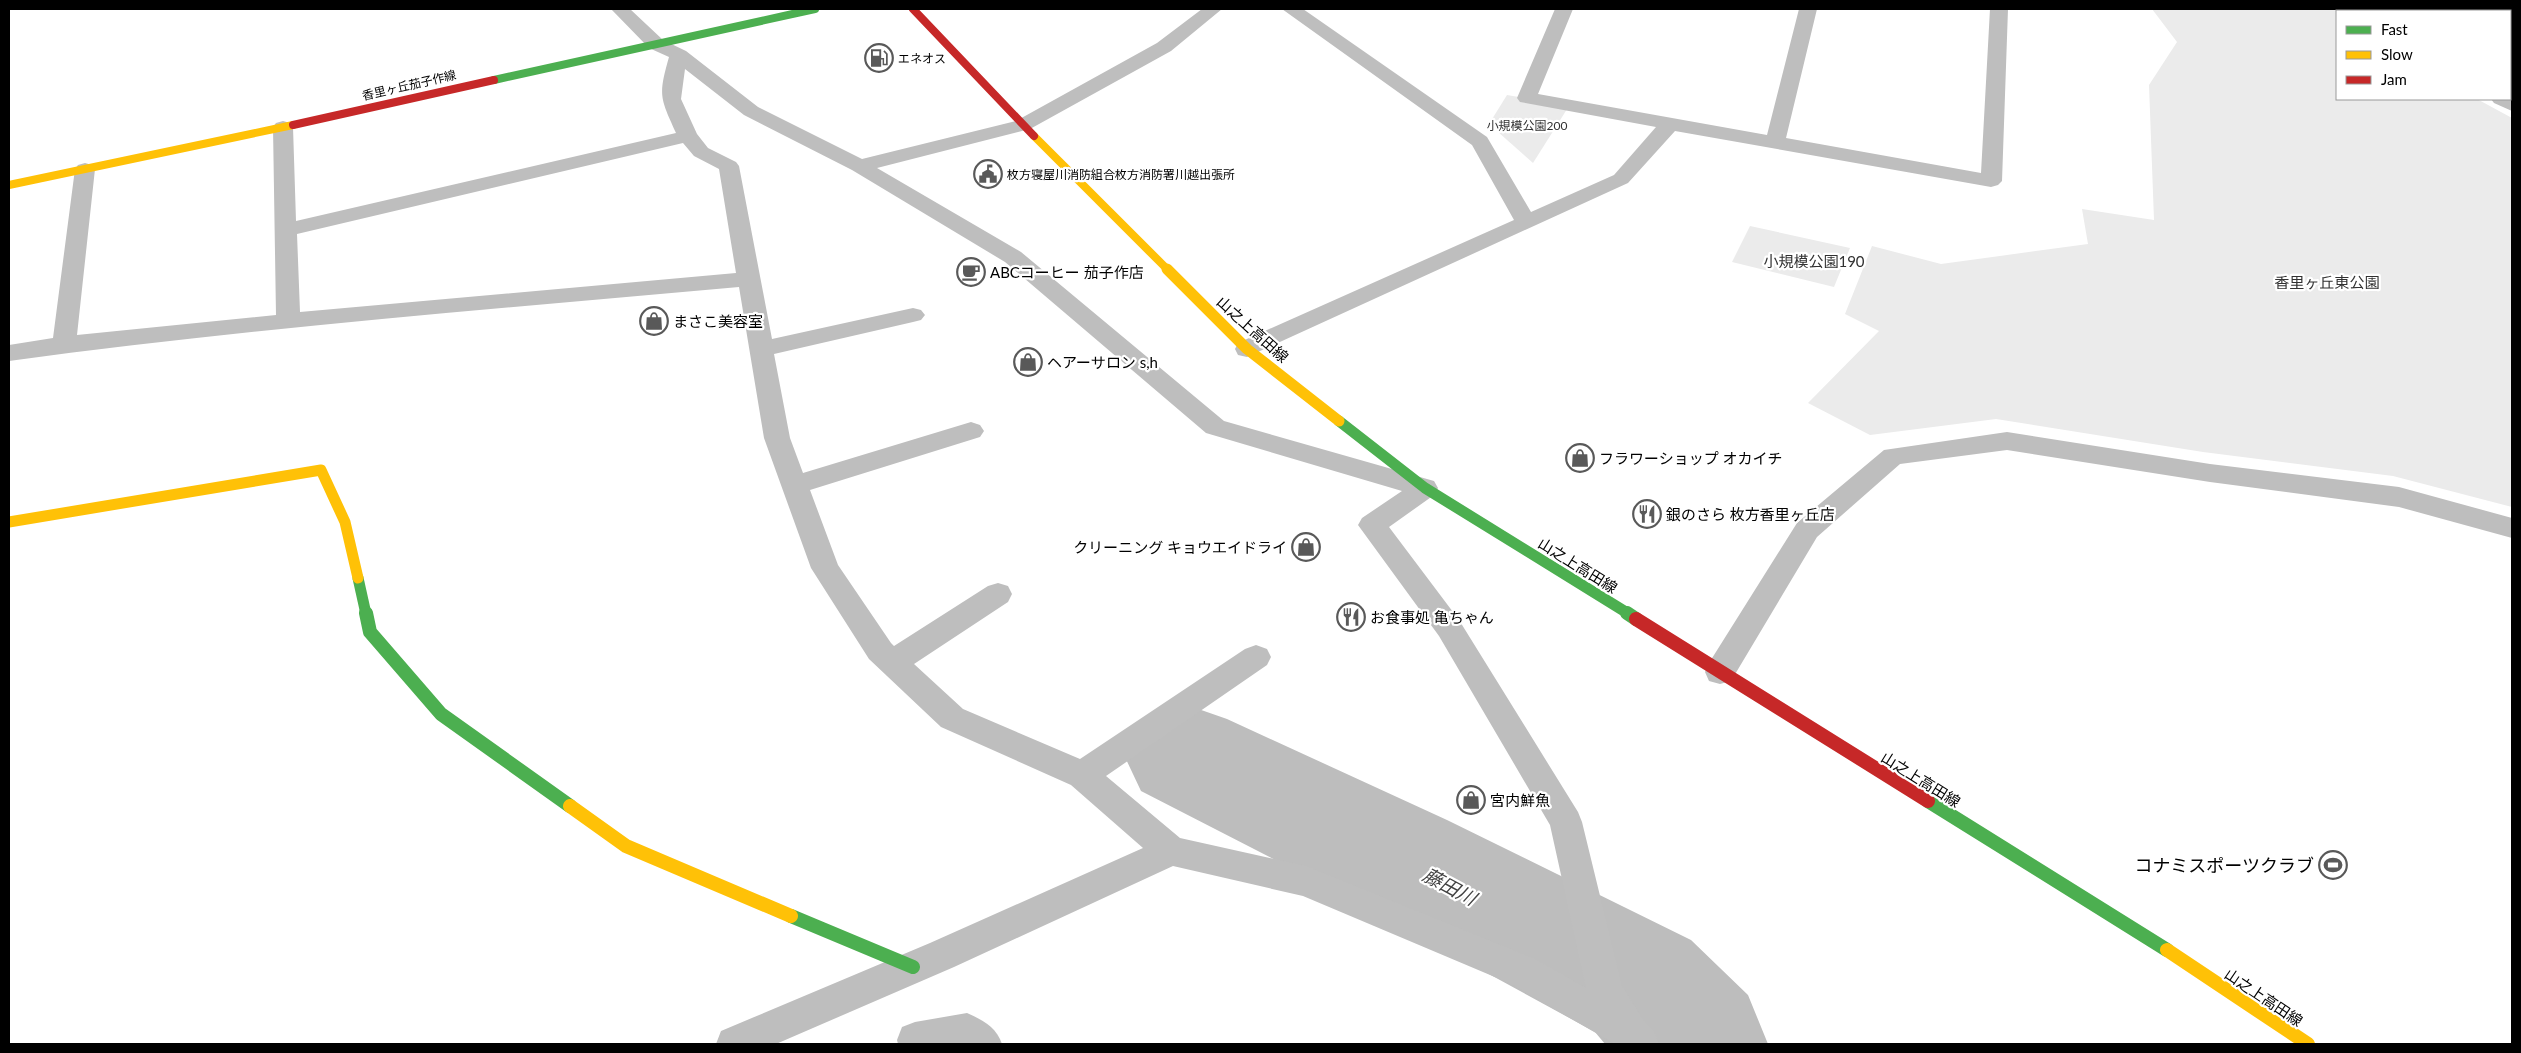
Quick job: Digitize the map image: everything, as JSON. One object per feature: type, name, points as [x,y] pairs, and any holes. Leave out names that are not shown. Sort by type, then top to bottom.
[{"type":"street","points":[[620,9],[667,50],[751,111],[858,166],[1013,257],[1215,427],[1425,488]]},
{"type":"street","name":"香里ヶ丘茄子作線","points":[[9,185],[283,127],[667,50],[816,9]]},
{"type":"street","name":"山之上高田線","points":[[912,9],[1023,125],[1247,349],[1425,488],[2151,940],[2308,1044]]},
{"type":"street","points":[[858,166],[1023,125],[1164,47],[1213,9]]},
{"type":"street","points":[[1291,9],[1480,141],[1526,222]]},
{"type":"street","points":[[1564,9],[1527,98],[1992,180],[2000,9]]},
{"type":"street","points":[[1774,142],[1808,9]]},
{"type":"street","points":[[667,50],[672,80],[671,100],[688,136],[701,152],[729,166],[747,280],[777,438],[825,568],[880,651],[892,664],[952,718],[1082,775],[1171,851],[1306,881],[1522,971],[1636,1039]]},
{"type":"street","points":[[1247,349],[1622,179],[1670,124]]},
{"type":"street","points":[[283,127],[288,321]]},
{"type":"street","points":[[287,230],[688,136]]},
{"type":"street","points":[[64,344],[85,169]]},
{"type":"street","points":[[9,353],[64,344],[288,321],[747,280]]},
{"type":"street","points":[[760,348],[913,315]]},
{"type":"street","points":[[794,484],[971,431]]},
{"type":"street","points":[[1720,672],[1807,530],[1893,456],[2007,441],[2210,473],[2399,497],[2512,528]]},
{"type":"street","points":[[9,522],[321,470],[345,522],[370,632],[441,714],[626,846],[913,967]]},
{"type":"street","points":[[1425,488],[1372,525],[1449,628],[1566,822],[1605,992],[1636,1039]]},
{"type":"street","points":[[892,664],[998,594]]},
{"type":"street","points":[[1082,775],[1256,657]]},
{"type":"street","points":[[734,1044],[913,967],[1171,851]]},
{"type":"street","points":[[915,1040],[967,1031],[984,1044]]},
{"type":"green space","name":"香里ヶ丘東公園","points":[[2152,9],[2355,9],[2357,10],[2336,10],[2336,100],[2479,100],[2512,118],[2512,507],[2393,476],[2203,452],[1996,419],[1870,435],[1808,403],[1879,331],[1845,314],[1872,246],[1941,264],[2088,244],[2082,209],[2154,220],[2149,85],[2177,42]]},
{"type":"green space","name":"小規模公園200","points":[[1507,95],[1569,106],[1533,163],[1489,124]]},
{"type":"green space","name":"小規模公園190","points":[[1750,226],[1850,248],[1834,287],[1732,262]]},
{"type":"waterway","name":"藤田川","points":[[1184,755],[1402,861],[1643,986],[1698,1044]]},
{"type":"traffic: fast","points":[[494,80],[815,9]]},
{"type":"traffic: fast","points":[[1339,421],[1425,488],[1636,619]]},
{"type":"traffic: fast","points":[[358,578],[370,632],[441,714],[570,806]]},
{"type":"traffic: fast","points":[[1928,801],[2167,950]]},
{"type":"traffic: fast","points":[[791,916],[913,967]]},
{"type":"traffic: slow","points":[[9,185],[293,125]]},
{"type":"traffic: slow","points":[[1034,136],[1247,349],[1339,421]]},
{"type":"traffic: slow","points":[[9,522],[321,470],[345,522],[358,578]]},
{"type":"traffic: slow","points":[[570,806],[626,846],[791,916]]},
{"type":"traffic: slow","points":[[2167,950],[2308,1044]]},
{"type":"traffic: jam","points":[[913,9],[1034,136]]},
{"type":"traffic: jam","points":[[293,125],[494,80]]},
{"type":"traffic: jam","points":[[1636,619],[1928,801]]},
{"type":"place","name":"エネオス","points":[[879,58]]},
{"type":"place","name":"枚方寝屋川消防組合枚方消防署川越出張所","points":[[988,174]]},
{"type":"place","name":"ABCコーヒー 茄子作店","points":[[971,272]]},
{"type":"place","name":"まさこ美容室","points":[[654,321]]},
{"type":"place","name":"ヘアーサロン s,h","points":[[1028,362]]},
{"type":"place","name":"フラワーショップ オカイチ","points":[[1580,458]]},
{"type":"place","name":"銀のさら 枚方香里ヶ丘店","points":[[1647,514]]},
{"type":"place","name":"クリーニング キョウエイドライ","points":[[1306,547]]},
{"type":"place","name":"お食事処 亀ちゃん","points":[[1351,617]]},
{"type":"place","name":"宮内鮮魚","points":[[1471,800]]},
{"type":"place","name":"コナミスポーツクラブ","points":[[2333,865]]}]
